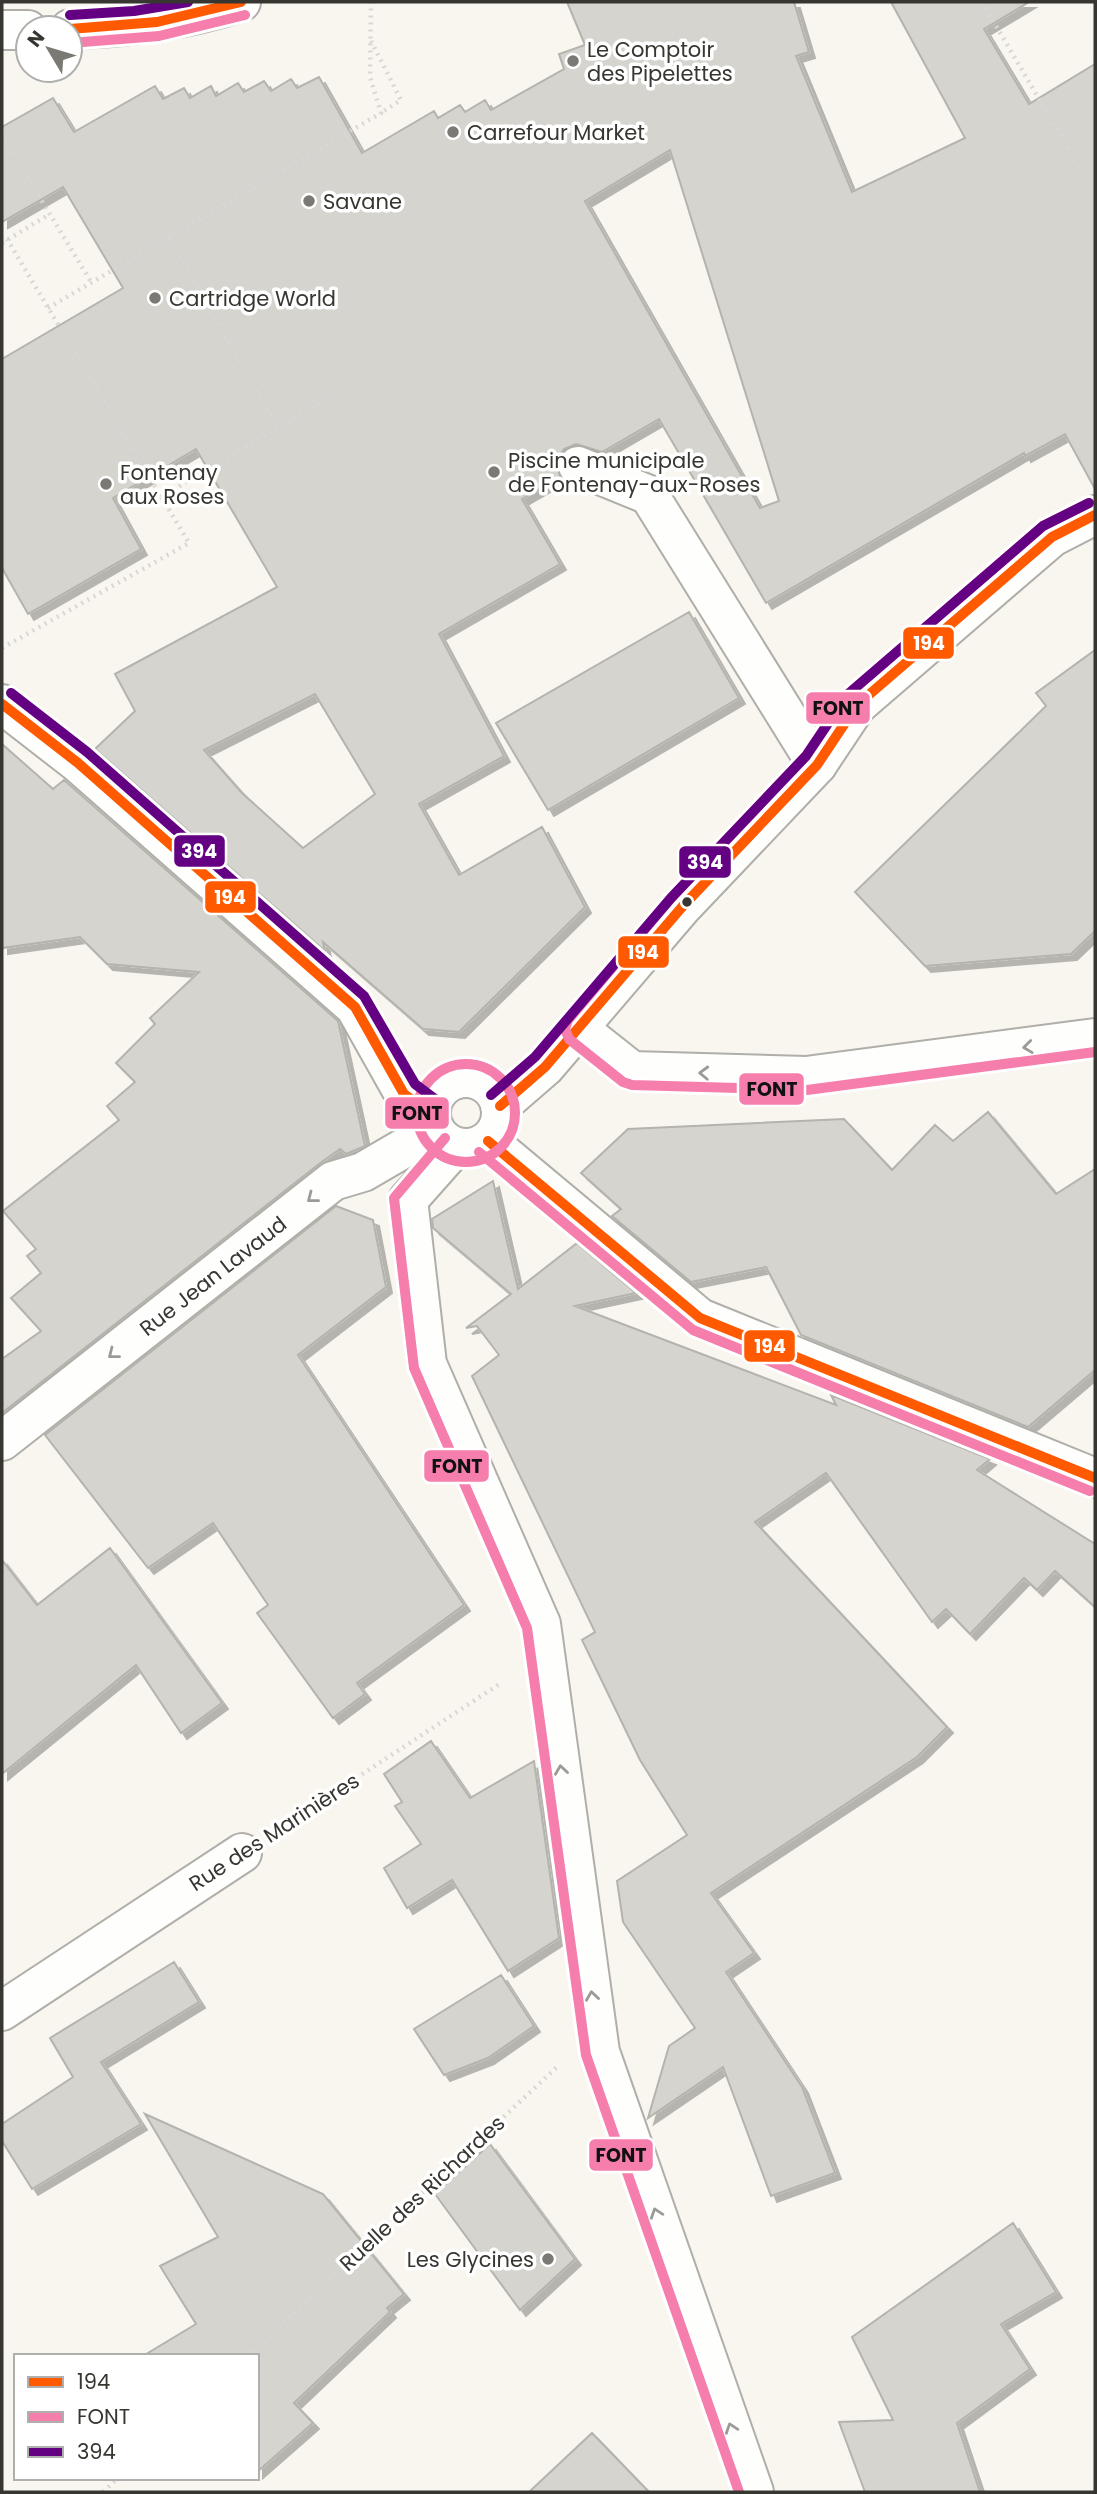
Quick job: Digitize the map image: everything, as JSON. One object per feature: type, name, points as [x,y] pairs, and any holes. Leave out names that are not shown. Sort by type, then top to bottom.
[{"type":"street","points":[[84,29],[110,28],[197,16],[241,2]]},
{"type":"street","points":[[578,466],[649,495],[817,765]]},
{"type":"street","points":[[754,2492],[600,2052],[541,1624],[426,1364],[408,1200],[462,1127],[545,1067],[579,1030],[682,907],[817,765],[856,705],[1052,537],[1095,515]]},
{"type":"street","points":[[2,704],[79,763],[355,1007],[404,1094],[462,1127],[701,1318],[1095,1478]]},
{"type":"street","points":[[579,1030],[632,1070],[806,1076],[1095,1038]]},
{"type":"street","name":"Rue Jean Lavaud","points":[[2,1441],[333,1181],[363,1172],[462,1127]]},
{"type":"street","points":[[363,1172],[408,1200]]},
{"type":"street","name":"Rue des Marinières","points":[[2,2011],[242,1853]]},
{"type":"path","points":[[371,2],[370,77],[381,113]]},
{"type":"path","points":[[982,2],[1079,167]]},
{"type":"path","points":[[48,308],[401,100],[370,38]]},
{"type":"path","points":[[2,135],[91,282]]},
{"type":"path","points":[[1091,188],[1095,195]]},
{"type":"path","points":[[2,243],[50,214]]},
{"type":"path","points":[[170,238],[277,427]]},
{"type":"path","points":[[2,648],[189,543],[8,239]]},
{"type":"path","points":[[161,497],[337,392]]},
{"type":"path","name":"Rue des Marinières","points":[[242,1853],[546,1654]]},
{"type":"path","name":"Ruelle des Richardes","points":[[250,2354],[597,2029]]},
{"type":"path","points":[[103,2492],[116,2480]]},
{"type":"building","points":[[567,2],[794,2],[809,52],[796,56],[852,192],[965,138],[891,2],[1029,2],[984,29],[1029,104],[1095,64],[1095,489],[1065,434],[1025,456],[1024,453],[766,603],[659,419],[602,452],[576,444],[564,449],[558,458],[560,477],[522,499],[560,564],[439,634],[504,756],[419,804],[459,875],[542,827],[585,907],[459,1032],[423,1029],[323,942],[325,951],[95,749],[135,711],[115,674],[277,587],[196,449],[113,498],[141,549],[28,614],[2,568],[2,359],[123,288],[63,187],[2,222],[2,127],[53,98],[74,132],[155,86],[163,99],[184,88],[190,98],[211,86],[216,96],[238,83],[244,92],[264,81],[271,91],[291,79],[297,88],[319,77],[362,153],[434,111],[438,118],[460,105],[465,112],[485,100],[491,110],[564,69],[559,54],[585,45]],"holes":[[[670,150],[779,501],[760,508],[585,201]],[[315,694],[375,794],[303,848],[242,793],[204,750]]]},
{"type":"building","points":[[689,612],[739,698],[548,810],[496,723]]},
{"type":"building","points":[[1095,650],[1095,931],[1071,954],[925,966],[855,892],[1046,706],[1036,693]]},
{"type":"building","points":[[2,744],[53,789],[64,780],[338,1021],[365,1146],[346,1154],[340,1149],[319,1164],[2,1413],[2,1359],[41,1331],[11,1298],[41,1273],[27,1256],[36,1249],[3,1211],[119,1120],[107,1106],[135,1082],[116,1063],[155,1024],[150,1018],[199,972],[107,964],[80,937],[2,948]]},
{"type":"building","points":[[988,1112],[1056,1194],[1095,1169],[1095,1370],[1028,1427],[801,1335],[766,1267],[691,1282],[612,1216],[621,1209],[581,1173],[628,1129],[844,1119],[892,1170],[935,1125],[953,1141]]},
{"type":"building","points":[[493,1181],[518,1289],[577,1243],[636,1293],[575,1306],[836,1405],[831,1395],[990,1459],[977,1470],[1095,1544],[1095,1607],[1055,1571],[1037,1590],[1024,1578],[970,1634],[946,1609],[932,1622],[826,1473],[755,1522],[947,1727],[917,1757],[711,1893],[754,1953],[726,1972],[802,2087],[835,2173],[771,2196],[723,2067],[648,2118],[669,2046],[695,2028],[623,1922],[617,1881],[687,1835],[640,1760],[582,1640],[595,1632],[472,1376],[499,1355],[477,1326],[466,1328],[511,1294],[433,1228],[432,1219]]},
{"type":"building","points":[[336,1206],[373,1220],[386,1287],[298,1355],[464,1605],[357,1683],[365,1694],[333,1718],[257,1613],[268,1605],[213,1523],[148,1568],[45,1435]]},
{"type":"building","points":[[110,1548],[222,1703],[181,1733],[136,1665],[2,1774],[2,1560],[37,1605]]},
{"type":"building","points":[[431,1741],[470,1798],[534,1761],[559,1938],[508,1971],[452,1880],[407,1908],[384,1868],[421,1844],[395,1806],[402,1802],[384,1774]]},
{"type":"building","points":[[174,1962],[199,2002],[101,2062],[141,2124],[32,2189],[2,2141],[2,2124],[73,2077],[50,2038]]},
{"type":"building","points":[[501,1975],[534,2026],[488,2058],[444,2075],[414,2029]]},
{"type":"building","points":[[145,2114],[323,2194],[404,2294],[387,2308],[390,2312],[294,2403],[313,2423],[259,2470],[259,2354],[146,2354],[196,2324],[160,2266],[218,2237]]},
{"type":"building","points":[[490,2144],[575,2259],[520,2310],[435,2194]]},
{"type":"building","points":[[1013,2223],[1056,2292],[1001,2324],[1030,2369],[957,2423],[980,2492],[865,2492],[839,2422],[893,2420],[852,2337]]},
{"type":"building","points":[[592,2433],[649,2492],[529,2492]]},
{"type":"transit line","name":"394","points":[[84,14],[134,11],[188,2]]},
{"type":"transit line","name":"194","points":[[84,28],[157,22],[241,2]]},
{"type":"transit line","name":"FONT","points":[[84,42],[159,36],[245,15]]},
{"type":"transit line","name":"FONT","points":[[1089,503],[1043,526],[847,695],[806,756],[672,897],[568,1020],[565,1029],[569,1039],[623,1082],[632,1085],[807,1090],[1095,1052]]},
{"type":"transit line","name":"394","points":[[491,1095],[535,1057],[671,898],[806,756],[847,695],[1043,526],[1089,503]]},
{"type":"transit line","name":"194","points":[[500,1106],[545,1067],[682,907],[817,765],[857,705],[1052,537],[1095,515]]},
{"type":"transit line","name":"394","points":[[11,693],[87,752],[364,996],[415,1084],[439,1102]]},
{"type":"transit line","name":"194","points":[[2,704],[78,763],[355,1007],[404,1094],[431,1113]]},
{"type":"transit line","name":"FONT","points":[[466,1064],[485,1068],[501,1078],[511,1094],[515,1113],[511,1132],[501,1148],[485,1158],[466,1162],[447,1158],[431,1148],[421,1132],[417,1113],[421,1094],[431,1078],[447,1068],[466,1064]]},
{"type":"transit line","name":"FONT","points":[[445,1138],[394,1198],[414,1368],[527,1628],[586,2055],[739,2492]]},
{"type":"transit line","name":"194","points":[[488,1141],[700,1318],[1095,1478]]},
{"type":"transit line","name":"FONT","points":[[479,1152],[693,1330],[1090,1491]]},
{"type":"place","name":"Le Comptoir des Pipelettes","points":[[573,61]]},
{"type":"place","name":"Carrefour Market","points":[[453,132]]},
{"type":"place","name":"Savane","points":[[309,201]]},
{"type":"place","name":"Cartridge World","points":[[155,298]]},
{"type":"place","name":"Piscine municipale de Fontenay-aux-Roses","points":[[494,472]]},
{"type":"place","name":"Fontenay aux Roses","points":[[106,484]]},
{"type":"place","name":"Les Glycines","points":[[548,2259]]}]
